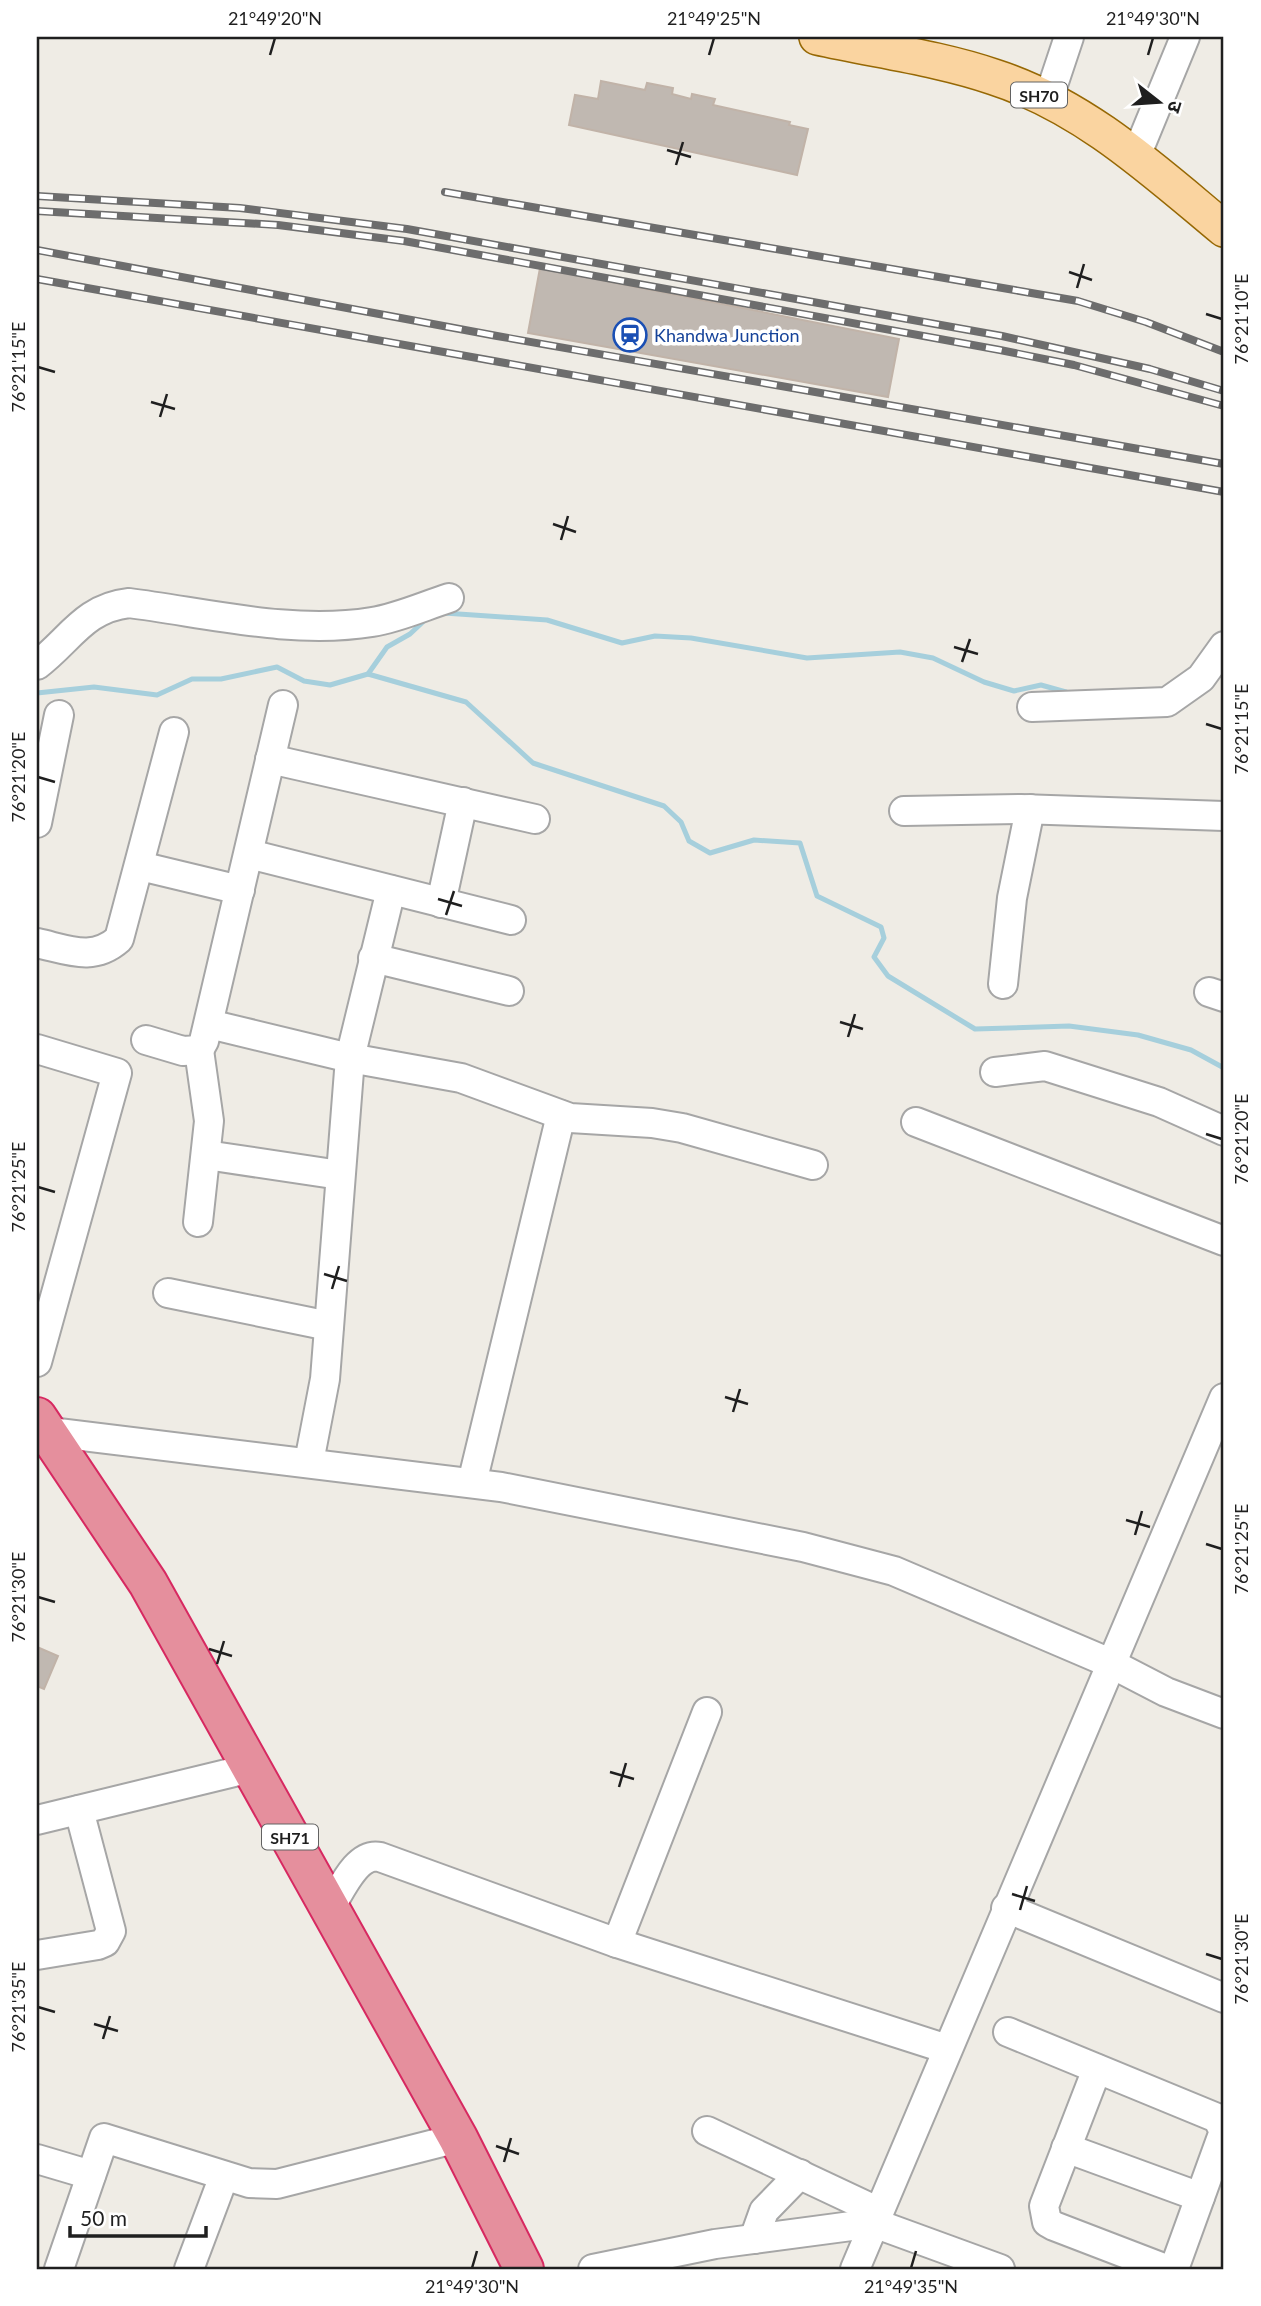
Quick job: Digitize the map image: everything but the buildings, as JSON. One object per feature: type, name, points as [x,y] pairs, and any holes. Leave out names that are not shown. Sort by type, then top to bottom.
[{"type":"highway","name":"SH71","points":[[43,1424],[148,1583],[458,2138],[524,2269]]},
{"type":"main road","name":"SH70","points":[[817,37],[994,76],[1048,100],[1078,115],[1136,156],[1224,229]]},
{"type":"street","points":[[1048,100],[1069,37]]},
{"type":"street","points":[[1136,156],[1185,37]]},
{"type":"street","points":[[37,665],[89,616],[109,605],[129,603],[296,625],[351,625],[374,622],[449,598]]},
{"type":"street","points":[[1032,707],[1167,702],[1201,678],[1224,646]]},
{"type":"street","points":[[198,1222],[206,1156],[204,1037],[283,705]]},
{"type":"street","points":[[37,823],[60,715]]},
{"type":"street","points":[[37,943],[83,953],[105,951],[120,939],[174,732]]},
{"type":"street","points":[[270,759],[535,818]]},
{"type":"street","points":[[441,903],[463,802]]},
{"type":"street","points":[[1003,984],[1012,898],[1030,809]]},
{"type":"street","points":[[904,811],[1030,809],[1224,816]]},
{"type":"street","points":[[249,854],[511,919]]},
{"type":"street","points":[[141,866],[240,890]]},
{"type":"street","points":[[310,1462],[324,1389],[349,1058],[391,890]]},
{"type":"street","points":[[373,958],[509,991]]},
{"type":"street","points":[[146,1040],[183,1051],[204,1037],[349,1058],[461,1078],[561,1115],[584,1120],[652,1122],[813,1165]]},
{"type":"street","points":[[37,1049],[117,1073],[37,1362]]},
{"type":"street","points":[[995,1072],[1045,1066],[1159,1102],[1224,1131]]},
{"type":"street","points":[[472,1483],[561,1115]]},
{"type":"street","points":[[916,1122],[1224,1241]]},
{"type":"street","points":[[206,1156],[341,1175]]},
{"type":"street","points":[[168,1293],[328,1326]]},
{"type":"street","points":[[855,2269],[1224,1398]]},
{"type":"street","points":[[43,1424],[472,1483],[803,1547],[894,1571],[1110,1663],[1166,1692],[1224,1714]]},
{"type":"street","points":[[617,1943],[707,1712]]},
{"type":"street","points":[[37,1820],[251,1768]]},
{"type":"street","points":[[37,1955],[98,1945],[105,1942],[111,1931],[79,1810]]},
{"type":"street","points":[[329,1909],[360,1862],[372,1855],[617,1943],[947,2049]]},
{"type":"street","points":[[1006,1908],[1224,1998]]},
{"type":"street","points":[[1008,2032],[1217,2118],[1222,2123],[1224,2131],[1174,2269]]},
{"type":"street","points":[[1097,2069],[1044,2206],[1047,2222],[1166,2269]]},
{"type":"street","points":[[707,2130],[800,2174],[877,2218],[1000,2269]]},
{"type":"street","points":[[59,2269],[104,2138],[249,2183],[277,2184],[458,2138]]},
{"type":"street","points":[[1066,2148],[1200,2197]]},
{"type":"street","points":[[37,2159],[91,2175]]},
{"type":"street","points":[[754,2239],[764,2211],[800,2174]]},
{"type":"street","points":[[190,2269],[224,2176]]},
{"type":"street","points":[[593,2269],[877,2218]]},
{"type":"waterway","points":[[444,613],[547,620],[622,643],[655,636],[691,638],[807,658],[900,652],[933,658],[984,682],[1014,691],[1041,685],[1066,692]]},
{"type":"waterway","points":[[368,674],[387,647],[410,634],[426,619]]},
{"type":"waterway","points":[[37,693],[94,687],[157,695],[192,679],[221,679],[277,667],[304,681],[330,685],[368,674],[466,702],[533,763],[664,806],[681,822],[689,841],[710,853],[754,840],[800,843],[817,896],[881,927],[884,938],[874,957],[888,976],[975,1029],[1069,1026],[1138,1035],[1191,1050],[1224,1068]]},
{"type":"railway","points":[[445,192],[1078,301],[1146,322],[1224,352]]},
{"type":"railway","points":[[37,196],[240,208],[407,229],[1002,336],[1150,369],[1224,391]]},
{"type":"railway","points":[[37,211],[278,225],[404,241],[1000,350],[1074,365],[1224,406]]},
{"type":"railway","points":[[37,250],[497,336],[1224,464]]},
{"type":"railway","points":[[37,279],[1224,492]]},
{"type":"place","name":"Khandwa Junction","points":[[630,335]]}]
